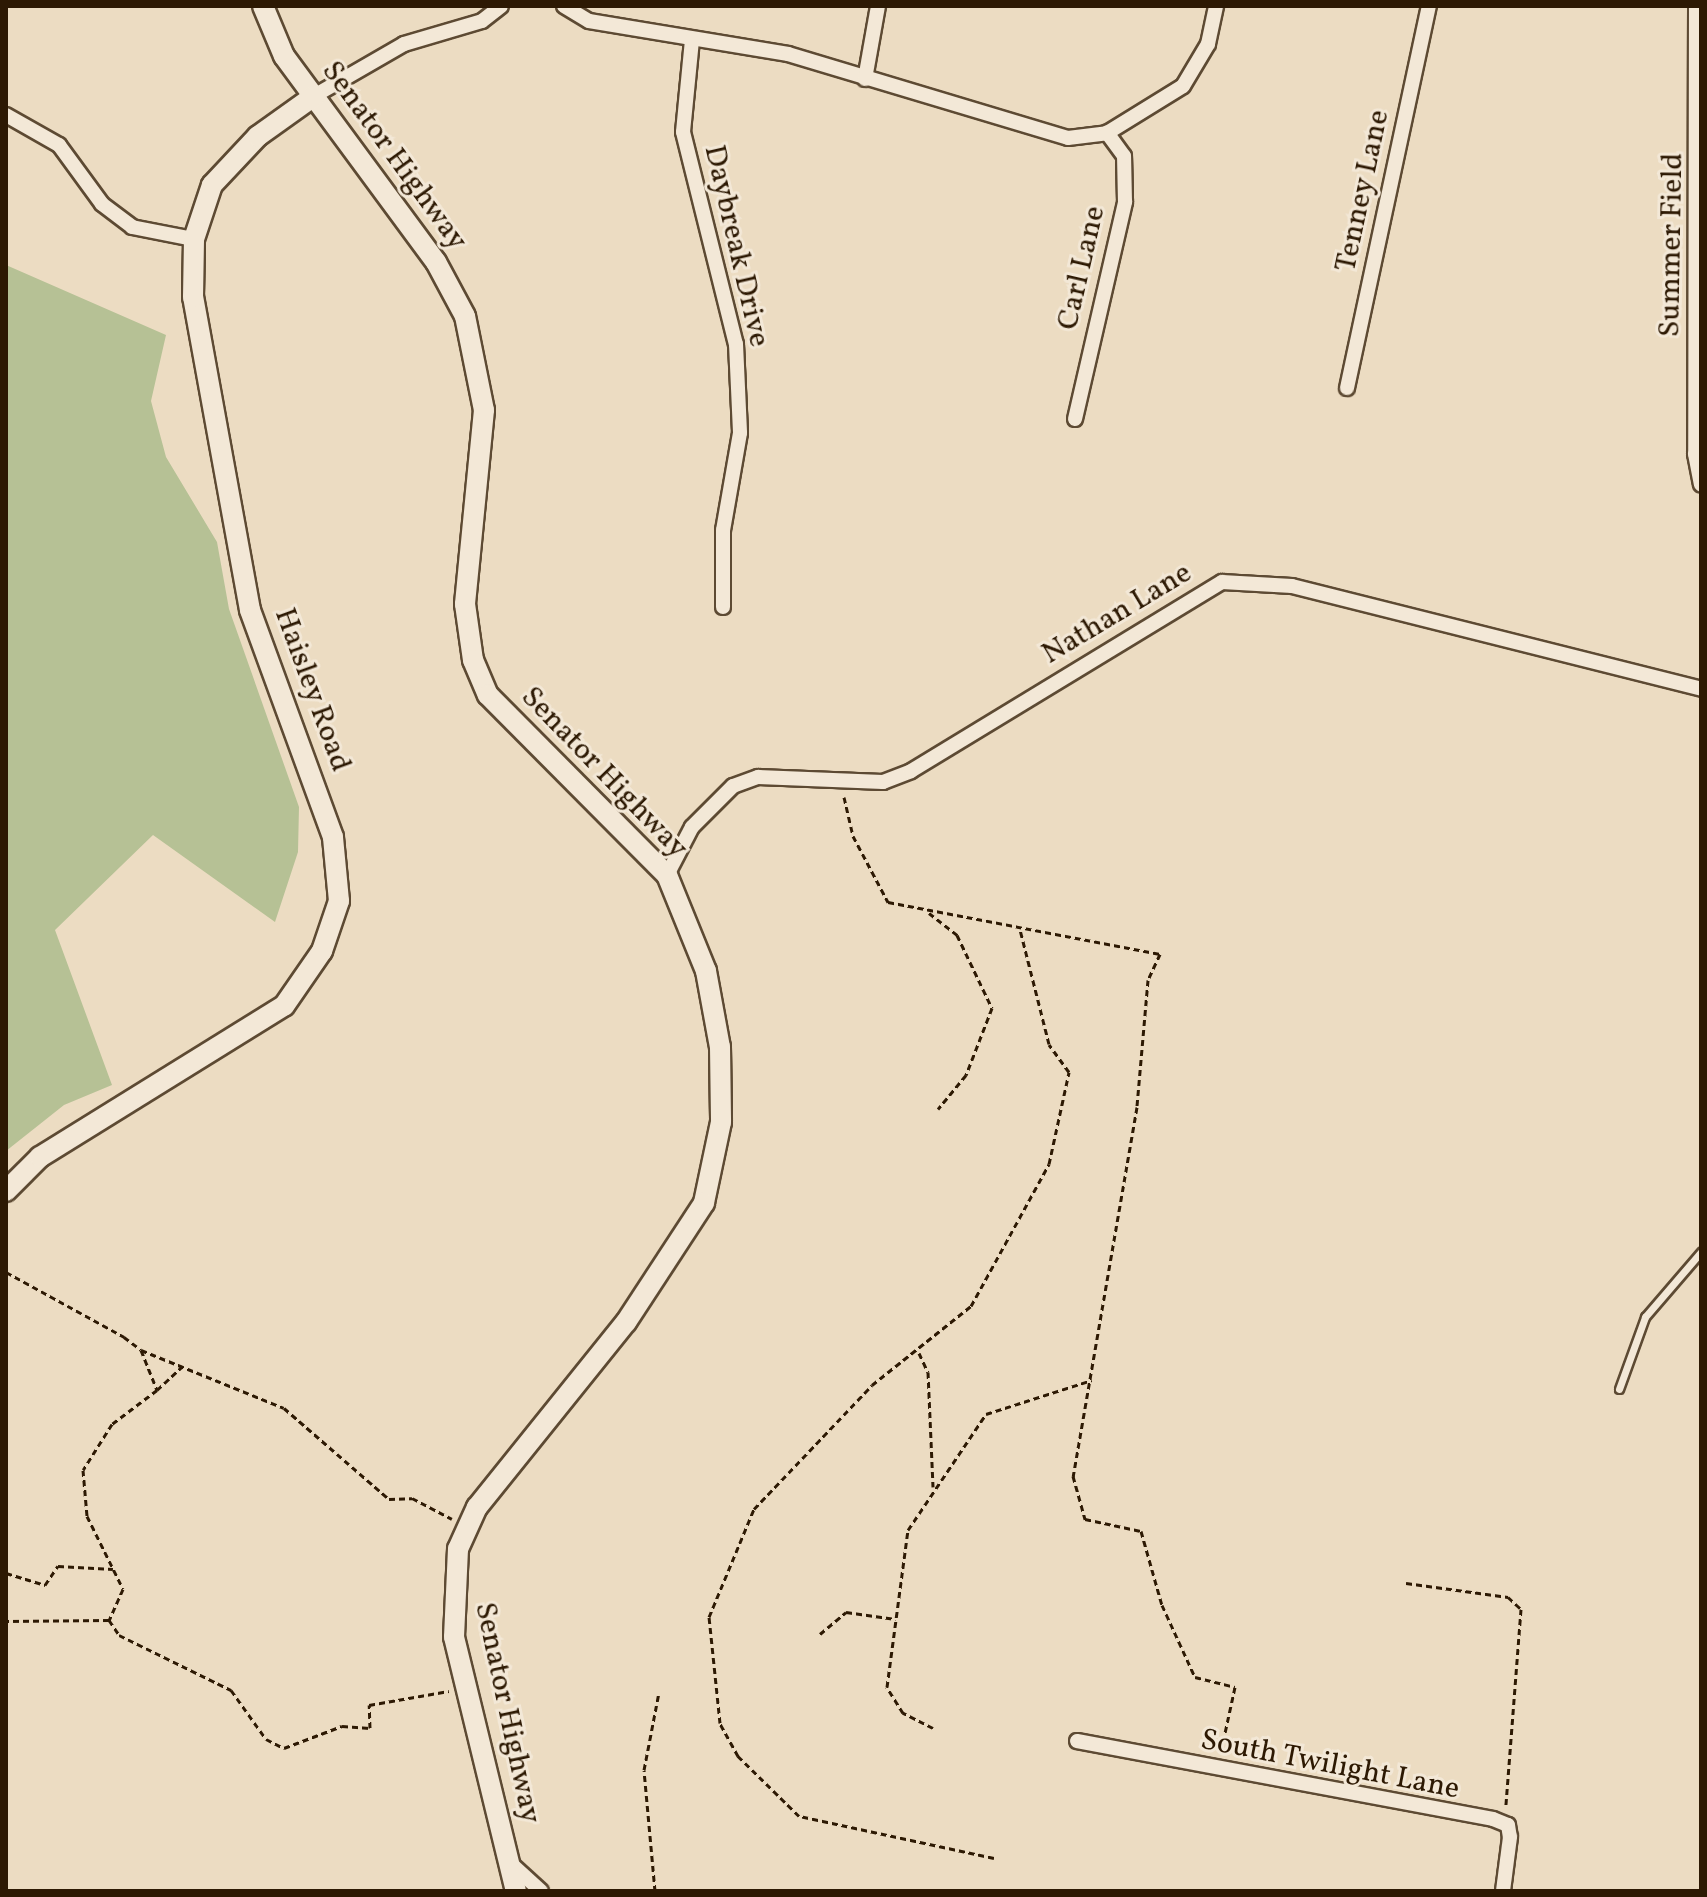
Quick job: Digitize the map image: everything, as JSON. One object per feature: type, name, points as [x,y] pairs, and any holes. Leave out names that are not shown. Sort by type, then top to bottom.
[{"type":"street","name":"Senator Highway","points":[[263,6],[284,56],[436,262],[478,356],[484,458],[465,604],[473,660],[488,695],[667,875],[706,971],[720,1047],[721,1122],[704,1203],[626,1322],[468,1528],[451,1594],[465,1690],[516,1891]]},
{"type":"street","points":[[314,96],[404,44],[482,21],[501,6]]},
{"type":"street","points":[[564,6],[589,21],[788,54],[1024,130],[1068,138],[1107,133],[1183,86],[1208,44],[1216,6]]},
{"type":"street","points":[[865,79],[878,6]]},
{"type":"street","name":"Tenney Lane","points":[[1347,388],[1429,6]]},
{"type":"street","name":"Summer Field","points":[[1696,6],[1695,454],[1701,484]]},
{"type":"street","name":"Daybreak Drive","points":[[692,40],[683,132],[736,344],[740,433],[723,530],[723,607]]},
{"type":"street","name":"Haisley Road","points":[[6,1191],[40,1157],[284,1006],[322,951],[339,901],[333,837],[250,610],[193,297],[194,239],[212,185],[258,136],[314,96]]},
{"type":"street","points":[[6,115],[59,145],[102,204],[132,227],[194,239]]},
{"type":"street","name":"Carl Lane","points":[[1075,419],[1125,202],[1124,156],[1107,133]]},
{"type":"street","name":"Nathan Lane","points":[[667,875],[692,827],[733,786],[758,777],[842,783],[883,782],[911,771],[1222,582],[1292,586],[1701,689]]},
{"type":"street","name":"South Twilight Lane","points":[[1077,1741],[1508,1825]]},
{"type":"street","points":[[1503,1891],[1508,1825]]},
{"type":"street","points":[[509,1862],[541,1891]]},
{"type":"lane","points":[[1619,1389],[1645,1317],[1701,1252]]},
{"type":"path","points":[[842,783],[853,836],[876,886],[888,902],[1160,954],[1148,980],[1137,1107],[1073,1476],[1085,1519],[1141,1531],[1162,1605],[1195,1677],[1235,1687],[1217,1770]]},
{"type":"path","points":[[926,910],[957,935],[992,1008],[966,1075],[938,1109]]},
{"type":"path","points":[[994,1858],[799,1816],[738,1756],[720,1723],[709,1617],[754,1509],[872,1385],[919,1353],[971,1306],[1049,1164],[1069,1072],[1049,1044],[1020,929]]},
{"type":"path","points":[[6,1272],[141,1350],[284,1408],[389,1499],[412,1498],[468,1528]]},
{"type":"path","points":[[141,1350],[157,1390]]},
{"type":"path","points":[[919,1353],[928,1372],[933,1487]]},
{"type":"path","points":[[109,1620],[123,1589],[87,1516],[83,1470],[112,1424],[183,1366]]},
{"type":"path","points":[[933,1728],[903,1713],[887,1687],[908,1530],[933,1487],[986,1414],[1092,1380]]},
{"type":"path","points":[[6,1573],[45,1585],[58,1566],[113,1569]]},
{"type":"path","points":[[1406,1583],[1508,1597],[1521,1609],[1504,1779],[1508,1825]]},
{"type":"path","points":[[820,1634],[846,1612],[896,1619]]},
{"type":"path","points":[[6,1621],[37,1615],[109,1620]]},
{"type":"path","points":[[109,1620],[119,1635],[231,1690],[266,1739],[284,1748],[342,1726],[370,1728],[369,1705],[414,1692],[465,1690]]},
{"type":"path","points":[[655,1891],[644,1770],[659,1692]]},
{"type":"green space","points":[[6,265],[166,335],[151,401],[166,457],[217,542],[229,609],[299,807],[298,852],[275,922],[153,835],[55,930],[112,1085],[64,1105],[6,1151]]}]
